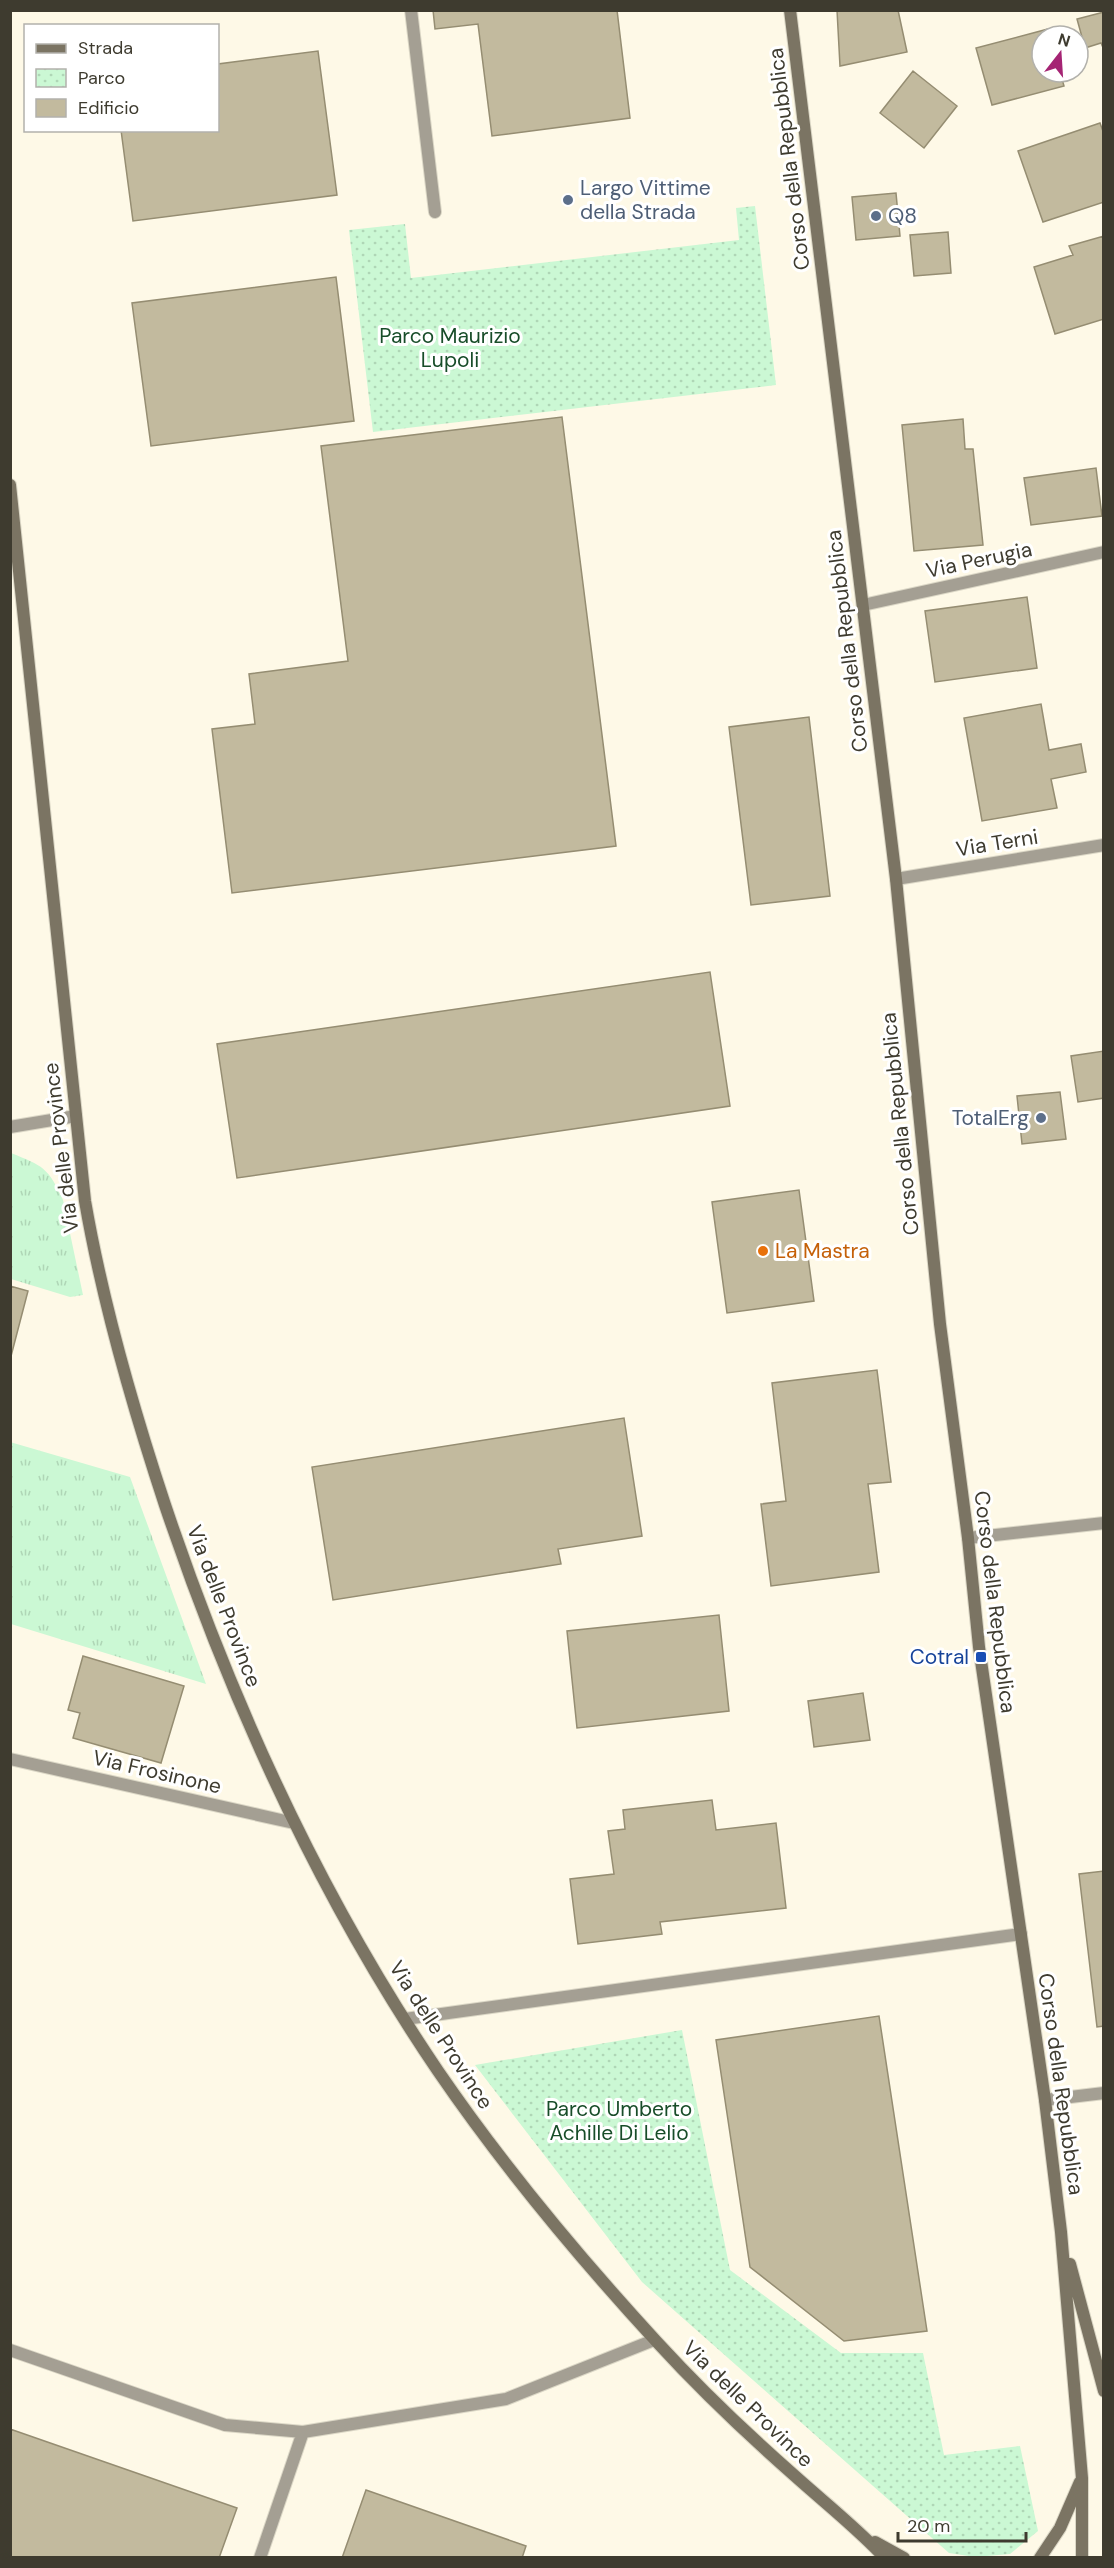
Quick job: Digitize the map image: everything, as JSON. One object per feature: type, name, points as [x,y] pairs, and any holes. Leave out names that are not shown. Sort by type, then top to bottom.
[{"type":"street","points":[[411,10],[435,212]]},
{"type":"street","name":"Corso della Repubblica","points":[[790,10],[896,879],[940,1324],[981,1657],[1045,2100],[1061,2232],[1082,2478],[1082,2558]]},
{"type":"street","name":"Via delle Province","points":[[10,485],[85,1201],[94,1257],[106,1310],[144,1442],[204,1614],[256,1741],[294,1823],[405,2019],[439,2072],[489,2141],[654,2340],[740,2427],[866,2537],[885,2558]]},
{"type":"street","name":"Via Perugia","points":[[862,605],[1104,552]]},
{"type":"street","name":"Via Terni","points":[[896,879],[1104,845]]},
{"type":"street","points":[[10,1126],[76,1116]]},
{"type":"street","points":[[968,1538],[1104,1523]]},
{"type":"street","name":"Via Frosinone","points":[[10,1759],[294,1823]]},
{"type":"street","points":[[405,2019],[1021,1934]]},
{"type":"street","points":[[1045,2100],[1104,2093]]},
{"type":"street","name":"Corso della Repubblica","points":[[1061,2232],[1104,2391]]},
{"type":"street","points":[[10,2350],[225,2425],[303,2432],[506,2399],[654,2340]]},
{"type":"street","points":[[260,2558],[303,2432]]},
{"type":"street","points":[[1040,2558],[1060,2528],[1082,2478]]},
{"type":"street","name":"Via delle Province","points":[[866,2537],[904,2558]]},
{"type":"green space","name":"Parco Maurizio Lupoli","points":[[755,206],[776,385],[373,432],[349,230],[405,224],[411,278],[739,240],[736,208]]},
{"type":"green space","points":[[11,1153],[38,1165],[48,1174],[58,1189],[63,1200],[83,1295],[70,1297],[11,1279]]},
{"type":"green space","points":[[10,1442],[130,1477],[206,1684],[11,1624]]},
{"type":"green space","name":"Parco Umberto Achille Di Lelio","points":[[682,2030],[730,2270],[841,2353],[923,2353],[944,2455],[1020,2446],[1038,2531],[1010,2554],[975,2557],[949,2553],[642,2282],[475,2065]]},
{"type":"building","points":[[433,10],[617,10],[630,118],[492,136],[478,24],[435,29]]},
{"type":"building","points":[[837,10],[898,10],[907,52],[840,66]]},
{"type":"building","points":[[1104,12],[1104,50],[1101,43],[1090,46],[1090,24],[1078,24],[1077,19]]},
{"type":"building","points":[[1030,34],[1030,84],[1063,84],[1064,86],[992,105],[976,48]]},
{"type":"building","points":[[318,51],[337,195],[133,221],[121,132],[219,132],[219,64]]},
{"type":"building","points":[[913,71],[957,106],[924,148],[880,113]]},
{"type":"building","points":[[1100,123],[1104,134],[1104,202],[1043,222],[1018,151]]},
{"type":"building","name":"Q8","points":[[896,193],[900,236],[856,240],[852,197]]},
{"type":"building","points":[[948,232],[951,273],[914,276],[910,235]]},
{"type":"building","points":[[1104,236],[1104,319],[1055,334],[1034,267],[1073,255],[1069,246]]},
{"type":"building","points":[[336,277],[354,421],[151,446],[132,303]]},
{"type":"building","points":[[562,417],[616,846],[232,893],[212,729],[255,724],[249,674],[348,661],[321,446]]},
{"type":"building","points":[[963,419],[965,449],[973,449],[983,545],[914,551],[902,425]]},
{"type":"building","points":[[1096,468],[1102,516],[1031,525],[1024,478]]},
{"type":"building","points":[[1027,597],[1037,668],[935,682],[925,611]]},
{"type":"building","points":[[1041,704],[1049,750],[1081,744],[1086,772],[1051,779],[1057,808],[982,821],[964,718]]},
{"type":"building","points":[[809,717],[830,896],[751,905],[729,727]]},
{"type":"building","points":[[710,972],[730,1106],[237,1178],[217,1044]]},
{"type":"building","points":[[1104,1051],[1104,1098],[1078,1102],[1071,1056]]},
{"type":"building","name":"TotalErg","points":[[1060,1092],[1066,1139],[1022,1144],[1017,1096]]},
{"type":"building","name":"La Mastra","points":[[799,1190],[814,1301],[727,1313],[712,1202]]},
{"type":"building","points":[[10,1286],[28,1291],[10,1360]]},
{"type":"building","points":[[877,1370],[891,1482],[868,1484],[879,1572],[771,1586],[761,1504],[786,1501],[772,1383]]},
{"type":"building","points":[[624,1418],[642,1536],[558,1549],[561,1564],[333,1600],[312,1467]]},
{"type":"building","points":[[719,1615],[729,1711],[577,1728],[567,1631]]},
{"type":"building","points":[[83,1656],[184,1686],[161,1763],[73,1738],[80,1713],[68,1710]]},
{"type":"building","points":[[863,1693],[870,1740],[814,1747],[808,1701]]},
{"type":"building","points":[[712,1800],[716,1830],[776,1823],[786,1908],[660,1922],[662,1934],[578,1944],[570,1879],[614,1874],[608,1831],[625,1829],[623,1810]]},
{"type":"building","points":[[1104,1871],[1104,2026],[1097,2027],[1079,1874]]},
{"type":"building","points":[[879,2016],[927,2331],[844,2341],[750,2267],[716,2040]]},
{"type":"building","points":[[10,2429],[237,2508],[219,2558],[10,2558]]},
{"type":"building","points":[[366,2490],[526,2546],[522,2558],[342,2558]]},
{"type":"place","name":"Largo Vittime della Strada","points":[[568,200]]},
{"type":"place","name":"Q8","points":[[876,216]]},
{"type":"place","name":"TotalErg","points":[[1041,1118]]},
{"type":"place","name":"La Mastra","points":[[763,1251]]},
{"type":"place","name":"Cotral","points":[[981,1657]]}]
